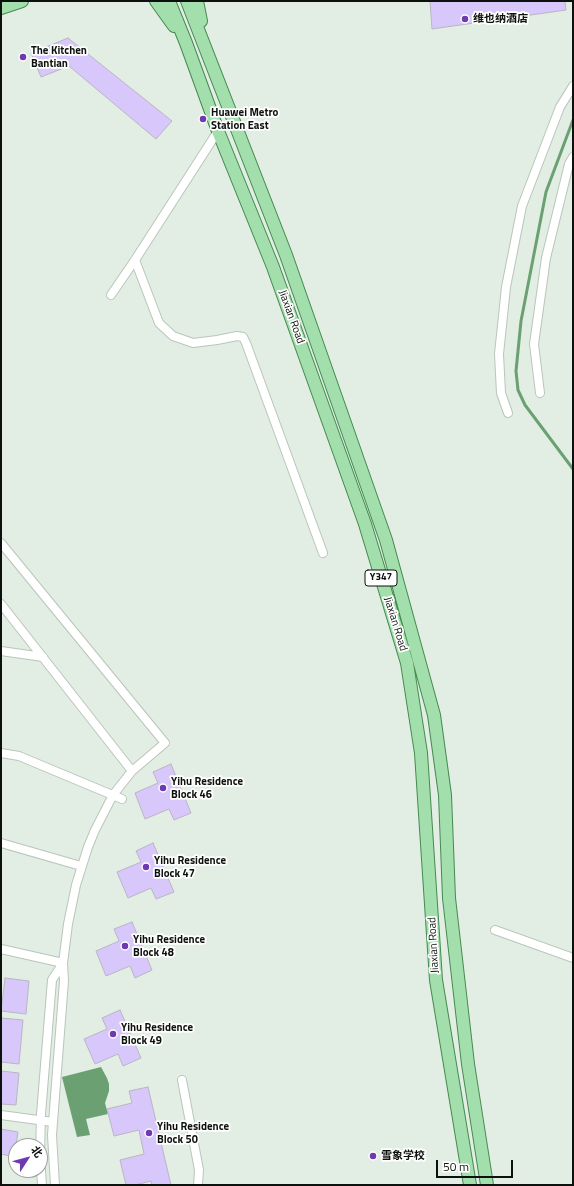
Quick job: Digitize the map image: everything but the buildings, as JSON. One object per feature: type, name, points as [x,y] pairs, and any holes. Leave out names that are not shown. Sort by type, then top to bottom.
[{"type":"main road","points":[[1,8],[22,1]]},
{"type":"main road","points":[[156,1],[186,43]]},
{"type":"main road","name":"Jiaxian Road","points":[[169,1],[218,131],[273,267],[365,524],[406,663],[421,754],[436,980],[470,1185]]},
{"type":"main road","name":"Jiaxian Road","points":[[187,1],[286,255],[386,540],[434,715],[444,795],[449,898],[466,1048],[487,1185]]},
{"type":"main road","points":[[197,1],[207,50]]},
{"type":"street","points":[[508,413],[501,393],[499,354],[506,287],[522,206],[560,107],[573,86]]},
{"type":"street","points":[[111,295],[218,131]]},
{"type":"street","points":[[540,393],[534,344],[546,258],[569,164],[573,157]]},
{"type":"street","points":[[135,260],[159,323],[173,336],[193,343],[237,336],[243,337],[322,553]]},
{"type":"street","points":[[1,543],[165,743],[132,771],[113,795],[95,830],[82,866],[71,904],[63,963],[64,981],[53,1122],[52,1155],[55,1185]]},
{"type":"street","points":[[1,604],[132,771]]},
{"type":"street","points":[[1,651],[43,657]]},
{"type":"street","points":[[1,753],[19,756],[122,799]]},
{"type":"street","points":[[1,843],[82,866]]},
{"type":"street","points":[[495,930],[573,958]]},
{"type":"street","points":[[1,949],[63,963]]},
{"type":"street","points":[[42,1185],[40,1121],[52,980],[63,963]]},
{"type":"street","points":[[182,1080],[199,1170],[198,1185]]},
{"type":"street","points":[[1,1115],[53,1122]]},
{"type":"shaded area","points":[[101,1067],[109,1084],[109,1091],[105,1103],[108,1114],[86,1119],[90,1135],[77,1137],[62,1077]]},
{"type":"waterway","points":[[573,120],[546,192],[521,321],[516,371],[518,390],[525,405],[573,469]]},
{"type":"place","name":"维也纳酒店","points":[[465,19]]},
{"type":"place","name":"The Kitchen Bantian","points":[[23,57]]},
{"type":"place","name":"Huawei Metro Station East","points":[[203,119]]},
{"type":"place","name":"Yihu Residence Block 46","points":[[163,788]]},
{"type":"place","name":"Yihu Residence Block 47","points":[[146,867]]},
{"type":"place","name":"Yihu Residence Block 48","points":[[125,946]]},
{"type":"place","name":"Yihu Residence Block 49","points":[[113,1034]]},
{"type":"place","name":"Yihu Residence Block 50","points":[[149,1133]]},
{"type":"place","name":"雪象学校","points":[[373,1156]]}]
